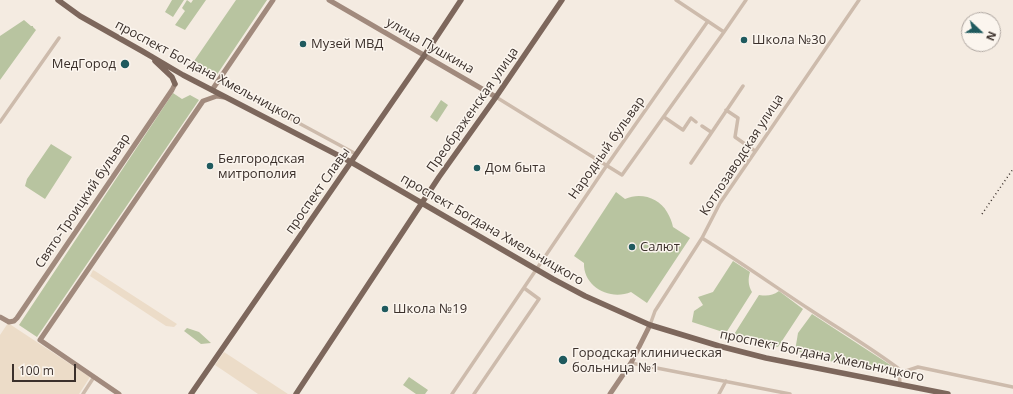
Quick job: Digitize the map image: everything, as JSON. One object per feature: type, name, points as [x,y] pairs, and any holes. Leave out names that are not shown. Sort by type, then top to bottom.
[{"type":"main road","name":"проспект Славы","points":[[191,394],[461,0]]},
{"type":"main road","name":"Преображенская улица","points":[[296,394],[422,203],[496,98],[562,0]]},
{"type":"main road","name":"проспект Богдана Хмельницкого","points":[[59,1],[80,16],[183,75],[351,162],[585,296],[652,325],[719,346],[766,358],[948,394]]},
{"type":"main road","points":[[142,51],[172,77],[175,84]]},
{"type":"street","points":[[52,0],[59,1]]},
{"type":"street","points":[[212,90],[273,0]]},
{"type":"street","name":"улица Пушкина","points":[[329,0],[496,98],[622,175],[664,117]]},
{"type":"street","points":[[676,0],[724,32]]},
{"type":"street","points":[[696,122],[691,118],[683,130],[664,117],[746,0]]},
{"type":"street","name":"Котлозаводская улица","points":[[652,325],[655,312],[702,238],[720,202],[859,0]]},
{"type":"street","name":"Народный бульвар","points":[[452,394],[607,165],[708,21]]},
{"type":"street","points":[[0,122],[59,38]]},
{"type":"street","points":[[219,80],[356,154]]},
{"type":"street","name":"Свято-Троицкий бульвар","points":[[2,319],[7,322],[12,322],[17,318],[175,84]]},
{"type":"street","points":[[690,163],[743,86]]},
{"type":"street","points":[[119,394],[40,340],[203,101],[217,96],[228,98]]},
{"type":"street","points":[[726,110],[738,118],[735,137],[755,151]]},
{"type":"street","points":[[702,126],[711,132]]},
{"type":"street","points":[[702,238],[899,368],[900,384]]},
{"type":"street","points":[[474,394],[539,299],[524,288]]},
{"type":"street","points":[[610,394],[631,363],[652,325]]},
{"type":"street","points":[[631,363],[789,394]]},
{"type":"street","points":[[900,373],[918,366],[1013,387]]},
{"type":"street","points":[[83,394],[94,377]]},
{"type":"street","points":[[719,394],[726,381]]},
{"type":"green space","points":[[172,0],[184,0],[173,17],[165,12]]},
{"type":"green space","points":[[187,0],[191,3],[193,0],[206,0],[185,30],[175,25],[185,11],[182,8]]},
{"type":"green space","points":[[236,0],[267,0],[216,76],[192,64]]},
{"type":"green space","points":[[24,20],[36,30],[0,80],[0,36]]},
{"type":"green space","points":[[173,93],[182,99],[190,95],[199,100],[37,337],[19,325]]},
{"type":"green space","points":[[441,100],[448,105],[437,122],[430,117]]},
{"type":"green space","points":[[51,144],[72,157],[45,199],[25,186],[27,179]]},
{"type":"green space","name":"Салют","points":[[616,192],[625,199],[643,196],[659,203],[667,212],[673,227],[690,238],[647,303],[631,292],[614,294],[599,290],[588,278],[584,263],[574,256]]},
{"type":"green space","points":[[733,261],[750,272],[749,282],[752,292],[726,333],[692,322],[694,311],[703,305],[698,297],[713,292]]},
{"type":"green space","points":[[779,291],[803,309],[778,347],[733,336],[759,295],[765,296]]},
{"type":"green space","points":[[812,314],[895,368],[889,371],[874,363],[870,370],[825,360],[812,354],[795,351],[798,333]]},
{"type":"green space","points":[[187,328],[199,332],[211,343],[201,344],[184,331]]},
{"type":"green space","points":[[409,377],[428,390],[425,394],[416,394],[403,385]]},
{"type":"shaded area","points":[[93,270],[177,324],[174,327],[166,326],[90,276]]},
{"type":"shaded area","points":[[8,323],[90,377],[79,394],[0,394],[0,335]]},
{"type":"shaded area","points":[[224,352],[288,394],[258,394],[215,365]]},
{"type":"railway","points":[[982,214],[1013,169]]},
{"type":"place","name":"Школа №30","points":[[744,40]]},
{"type":"place","name":"Музей МВД","points":[[303,44]]},
{"type":"place","name":"МедГород","points":[[125,64]]},
{"type":"place","name":"Белгородская митрополия","points":[[210,166]]},
{"type":"place","name":"Дом быта","points":[[477,168]]},
{"type":"place","name":"Салют","points":[[632,247]]},
{"type":"place","name":"Школа №19","points":[[385,309]]},
{"type":"place","name":"Городская клиническая больница №1","points":[[563,360]]}]
